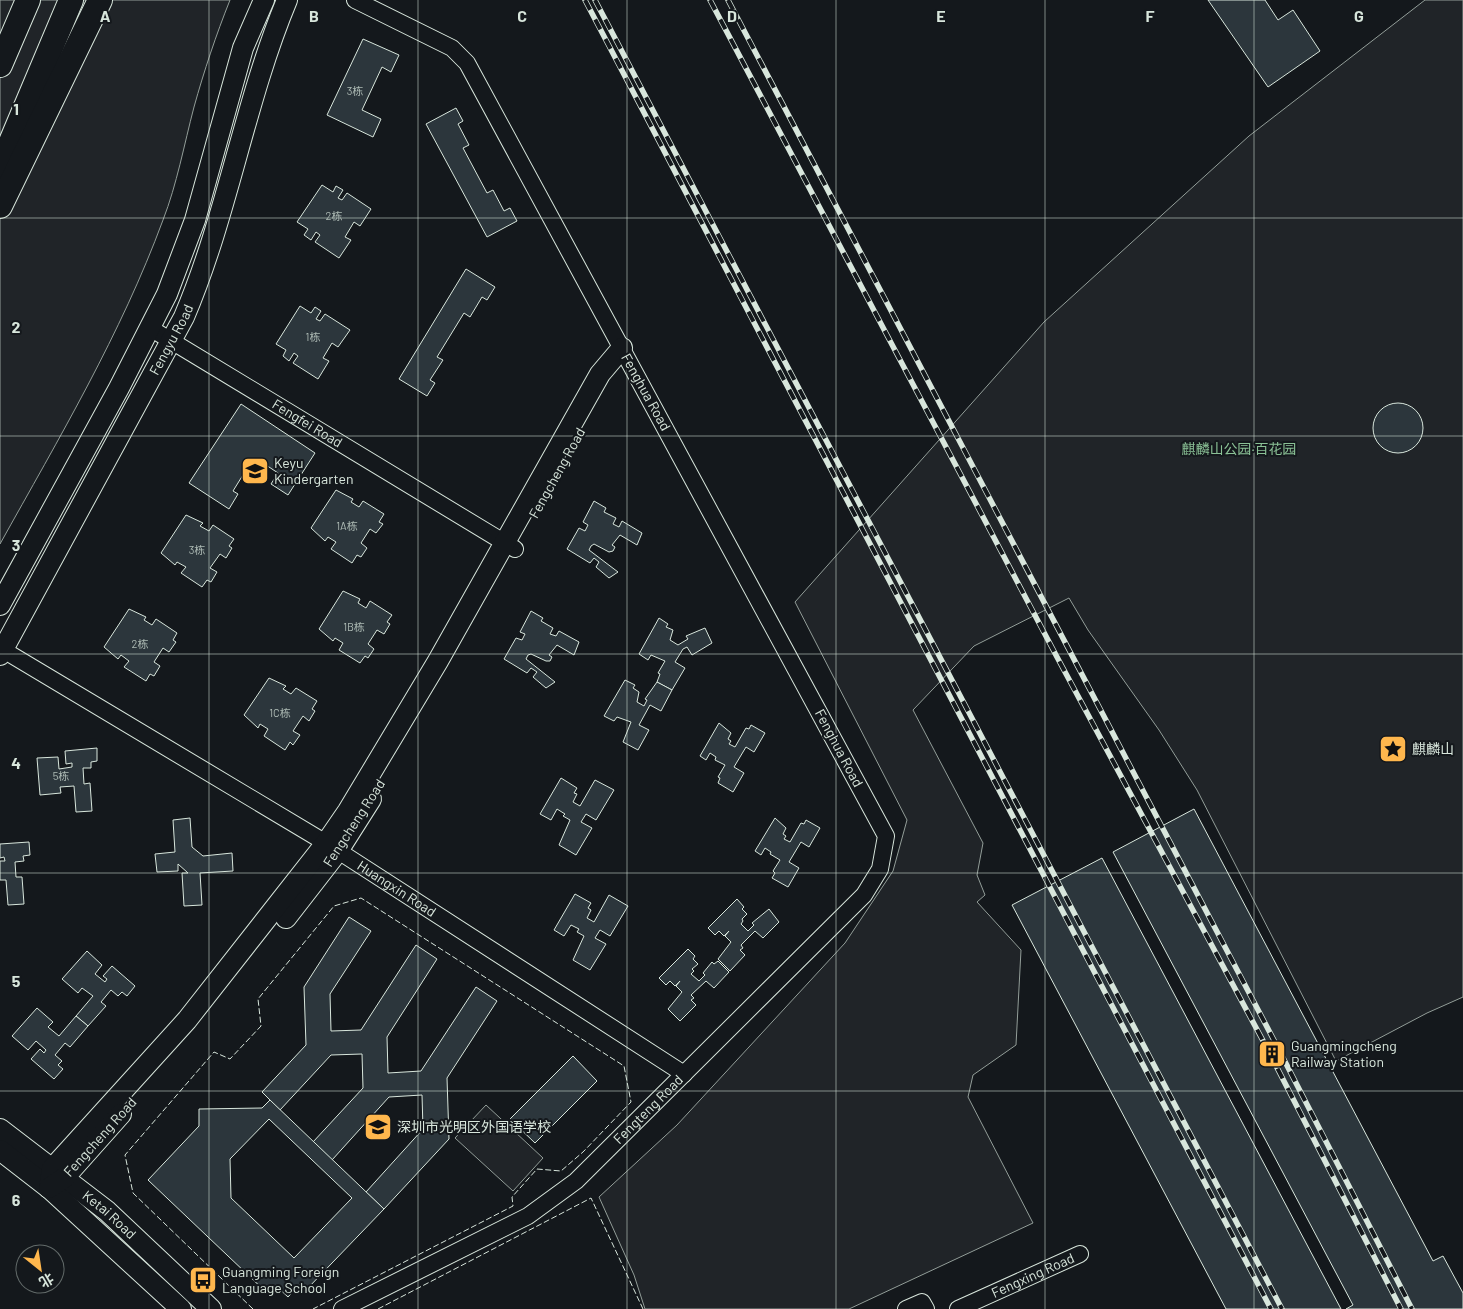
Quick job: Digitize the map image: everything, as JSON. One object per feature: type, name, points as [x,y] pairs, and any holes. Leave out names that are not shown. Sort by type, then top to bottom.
[{"type":"highway","points":[[0,65],[28,0]]},
{"type":"highway","points":[[0,168],[71,0]]},
{"type":"highway","points":[[0,206],[100,0]]},
{"type":"main road","name":"Fengyu Road","points":[[0,606],[167,294],[195,220],[240,57],[264,0]]},
{"type":"main road","name":"Fengyu Road","points":[[1,651],[172,340],[205,266],[262,65],[288,0]]},
{"type":"main road","name":"Fengcheng Road","points":[[55,1178],[157,1076],[249,965],[332,847],[348,810],[433,668],[510,546],[600,374],[626,354]]},
{"type":"main road","name":"Ketai Road","points":[[0,1129],[55,1178],[181,1309]]},
{"type":"main road","name":"Ketai Road","points":[[0,1150],[55,1178],[107,1211],[211,1309]]},
{"type":"street","name":"Fenghua Road","points":[[355,0],[452,48],[467,63],[886,836]]},
{"type":"street","name":"Fengfei Road","points":[[150,328],[510,546]]},
{"type":"street","name":"Huangxin Road","points":[[1,651],[332,847],[684,1074]]},
{"type":"street","name":"Fengteng Road","points":[[342,1309],[510,1225],[545,1205],[584,1174],[864,895],[880,870],[886,836]]},
{"type":"street","name":"Fengxing Road","points":[[958,1309],[1080,1254]]},
{"type":"street","points":[[906,1309],[924,1305]]},
{"type":"green space","points":[[0,0],[230,0],[202,80],[168,206],[146,262],[109,345],[0,544]]},
{"type":"green space","name":"麒麟山公园·百花园","points":[[1425,0],[1463,0],[1463,997],[1427,1013],[1336,1061],[1197,790],[1159,730],[1088,630],[1069,598],[974,646],[913,710],[983,843],[977,875],[985,895],[977,902],[1021,950],[1016,1045],[973,1075],[968,1097],[1033,1223],[849,1309],[645,1309],[634,1275],[599,1197],[677,1125],[845,943],[893,871],[907,820],[795,602],[1044,322],[1249,136]]},
{"type":"green space","points":[[486,1105],[543,1158],[513,1191],[455,1138]]},
{"type":"building","points":[[1208,0],[1265,0],[1278,20],[1293,10],[1320,51],[1268,87]]},
{"type":"building","points":[[363,39],[399,55],[391,72],[382,67],[362,110],[381,119],[373,137],[327,115]]},
{"type":"building","points":[[456,108],[463,121],[458,124],[469,145],[463,148],[487,193],[493,190],[504,211],[510,208],[517,221],[487,237],[426,124]]},
{"type":"building","points":[[322,185],[333,192],[336,186],[343,190],[338,198],[342,200],[347,193],[371,209],[360,226],[354,222],[345,237],[351,240],[339,258],[315,242],[320,235],[316,232],[311,240],[304,235],[308,229],[297,222]]},
{"type":"building","points":[[466,269],[495,287],[487,300],[482,297],[470,317],[464,313],[437,357],[443,360],[430,380],[435,383],[427,396],[399,379]]},
{"type":"building","points":[[300,306],[311,313],[315,307],[321,311],[316,319],[320,321],[325,314],[350,330],[338,347],[332,343],[323,358],[329,361],[318,379],[293,363],[298,356],[294,353],[289,361],[283,356],[286,350],[276,344]]},
{"type":"building","points":[[1403,403],[1416,410],[1422,418],[1422,438],[1416,446],[1408,452],[1393,453],[1380,446],[1374,438],[1373,423],[1380,410],[1388,404]]},
{"type":"building","points":[[241,404],[315,453],[288,495],[271,484],[278,473],[260,461],[252,474],[246,470],[233,491],[238,494],[229,509],[189,483]]},
{"type":"building","points":[[336,490],[353,499],[351,502],[359,507],[363,501],[384,514],[379,522],[383,524],[376,533],[370,529],[361,543],[367,548],[361,557],[357,555],[352,563],[331,549],[336,542],[328,537],[325,541],[311,528]]},
{"type":"building","points":[[594,501],[606,508],[604,512],[616,518],[613,524],[619,527],[622,521],[642,533],[637,545],[620,535],[612,545],[615,547],[613,551],[609,552],[594,544],[591,546],[589,550],[618,572],[609,578],[596,567],[599,562],[594,558],[590,563],[567,549],[579,528],[585,531],[588,525],[583,522]]},
{"type":"building","points":[[186,515],[203,523],[200,526],[209,531],[213,525],[234,539],[229,546],[232,548],[226,558],[220,554],[210,568],[217,572],[211,582],[207,580],[202,587],[181,573],[186,567],[177,562],[175,565],[161,553]]},
{"type":"building","points":[[343,591],[360,599],[358,603],[366,608],[370,601],[392,615],[387,622],[390,624],[384,634],[377,630],[368,644],[374,649],[368,658],[365,656],[360,663],[339,650],[343,643],[335,638],[333,641],[319,629]]},
{"type":"building","points":[[129,609],[146,617],[144,620],[152,625],[156,619],[177,633],[173,640],[176,642],[169,652],[163,648],[154,662],[160,666],[154,676],[150,674],[146,681],[124,667],[129,661],[121,655],[118,659],[104,647]]},
{"type":"building","points":[[531,611],[543,618],[541,621],[553,628],[550,634],[556,636],[559,631],[579,642],[574,655],[557,645],[549,655],[552,657],[550,661],[531,654],[528,655],[526,659],[555,682],[546,688],[533,677],[537,672],[531,668],[527,673],[504,659],[516,638],[522,640],[525,634],[520,632]]},
{"type":"building","points":[[659,618],[668,624],[666,627],[673,630],[670,640],[678,645],[688,639],[686,636],[705,628],[712,643],[692,655],[687,647],[683,649],[675,662],[685,668],[672,690],[657,682],[660,674],[658,673],[665,661],[651,655],[648,660],[639,654]]},
{"type":"building","points":[[269,678],[286,686],[283,689],[291,694],[296,688],[317,701],[312,709],[315,711],[309,721],[303,716],[293,731],[300,735],[293,745],[290,742],[285,750],[264,736],[268,729],[260,724],[258,728],[244,715]]},
{"type":"building","points":[[625,680],[635,685],[633,688],[639,692],[637,702],[644,706],[647,700],[645,699],[657,682],[672,690],[661,711],[650,705],[639,725],[649,730],[638,750],[623,742],[631,722],[617,717],[614,721],[604,716]]},
{"type":"building","points":[[719,723],[731,733],[728,739],[731,741],[729,744],[735,747],[746,728],[749,729],[751,725],[765,733],[754,752],[746,747],[734,767],[744,773],[733,792],[718,783],[720,778],[718,777],[725,765],[715,760],[716,757],[710,753],[706,760],[700,756]]},
{"type":"building","points":[[97,748],[97,761],[91,762],[91,768],[83,768],[84,784],[90,783],[92,811],[76,812],[74,786],[60,787],[61,793],[40,795],[37,758],[58,757],[59,769],[72,767],[72,763],[66,764],[65,751]]},
{"type":"building","points":[[561,778],[577,788],[574,793],[577,794],[573,802],[580,806],[595,780],[614,790],[596,820],[586,814],[581,822],[592,828],[576,855],[559,845],[570,820],[563,816],[565,814],[557,809],[551,820],[540,814]]},
{"type":"building","name":"Guangmingcheng Railway Station","points":[[1194,809],[1433,1261],[1443,1256],[1463,1293],[1463,1309],[1346,1309],[1353,1305],[1113,852]]},
{"type":"building","points":[[190,818],[192,847],[203,856],[232,853],[233,871],[200,873],[202,905],[184,906],[182,873],[188,873],[178,864],[178,871],[157,872],[155,854],[175,852],[173,820]]},
{"type":"building","points":[[775,818],[786,828],[783,834],[786,836],[784,839],[790,842],[801,823],[804,824],[806,820],[820,828],[809,847],[801,842],[789,862],[799,868],[788,887],[772,878],[775,873],[773,871],[780,860],[770,854],[771,852],[765,848],[761,855],[755,851]]},
{"type":"building","points":[[29,842],[30,855],[23,856],[24,861],[15,862],[16,877],[22,877],[24,904],[8,905],[6,880],[0,880],[0,861],[5,861],[4,857],[0,858],[0,844]]},
{"type":"building","points":[[1102,858],[1341,1309],[1226,1309],[1012,905]]},
{"type":"building","points":[[575,894],[591,903],[588,908],[591,910],[587,918],[594,922],[609,895],[628,906],[610,936],[600,930],[595,938],[606,944],[590,970],[573,960],[584,936],[577,932],[579,929],[571,925],[564,936],[554,930]]},
{"type":"building","points":[[737,899],[747,914],[742,919],[741,924],[748,931],[754,925],[752,923],[769,909],[779,922],[763,938],[755,931],[741,945],[743,948],[740,950],[745,955],[730,971],[718,959],[731,942],[725,936],[729,931],[724,936],[719,931],[715,935],[708,928]]},
{"type":"building","points":[[349,917],[371,931],[330,994],[331,1031],[361,1030],[416,945],[437,959],[387,1037],[388,1073],[421,1071],[476,987],[497,1001],[447,1078],[449,1139],[384,1209],[366,1192],[423,1129],[422,1095],[389,1097],[332,1160],[313,1142],[363,1088],[362,1054],[331,1055],[280,1110],[262,1092],[306,1045],[304,987]]},
{"type":"building","points":[[688,949],[695,956],[693,959],[698,964],[692,969],[694,971],[691,974],[699,981],[705,975],[703,973],[712,962],[714,964],[718,961],[729,972],[714,988],[706,981],[691,995],[694,998],[691,1000],[696,1005],[680,1021],[668,1009],[682,992],[676,986],[680,981],[675,986],[670,981],[666,985],[659,978]]},
{"type":"building","points":[[87,951],[102,965],[95,974],[105,982],[107,979],[103,976],[112,966],[135,986],[127,996],[122,992],[118,996],[111,990],[101,1002],[106,1006],[88,1026],[76,1016],[93,996],[82,988],[78,993],[62,979]]},
{"type":"building","points":[[37,1008],[53,1022],[48,1027],[59,1036],[76,1016],[88,1026],[70,1047],[65,1043],[55,1055],[62,1061],[58,1065],[63,1069],[54,1079],[31,1059],[40,1049],[44,1053],[46,1050],[36,1041],[28,1050],[12,1036]]},
{"type":"building","points":[[573,1056],[597,1081],[535,1143],[510,1119]]},
{"type":"building","points":[[270,1100],[384,1209],[307,1289],[301,1283],[288,1297],[275,1285],[267,1293],[148,1180],[199,1126],[199,1109],[262,1108]],"holes":[[[269,1119],[352,1198],[294,1258],[231,1198],[230,1159]]]},
{"type":"railway","points":[[585,0],[1271,1309]]},
{"type":"railway","points":[[595,0],[1282,1309]]},
{"type":"railway","points":[[710,0],[1057,657],[1268,1050],[1401,1309]]},
{"type":"railway","points":[[728,0],[1277,1046],[1412,1309]]},
{"type":"fence","points":[[253,1309],[133,1193],[125,1155],[214,1052],[230,1059],[261,1026],[258,999],[334,906],[361,898],[624,1066],[631,1102],[583,1152],[561,1171],[537,1169],[512,1197],[513,1206],[313,1309]]},
{"type":"fence","points":[[378,1309],[591,1198],[643,1309]]},
{"type":"place","name":"Keyu Kindergarten","points":[[255,471]]},
{"type":"place","name":"麒麟山","points":[[1393,749]]},
{"type":"place","name":"Guangmingcheng Railway Station","points":[[1272,1054]]},
{"type":"place","name":"深圳市光明区外国语学校","points":[[378,1127]]},
{"type":"place","name":"Guangming Foreign Language School","points":[[203,1280]]}]
